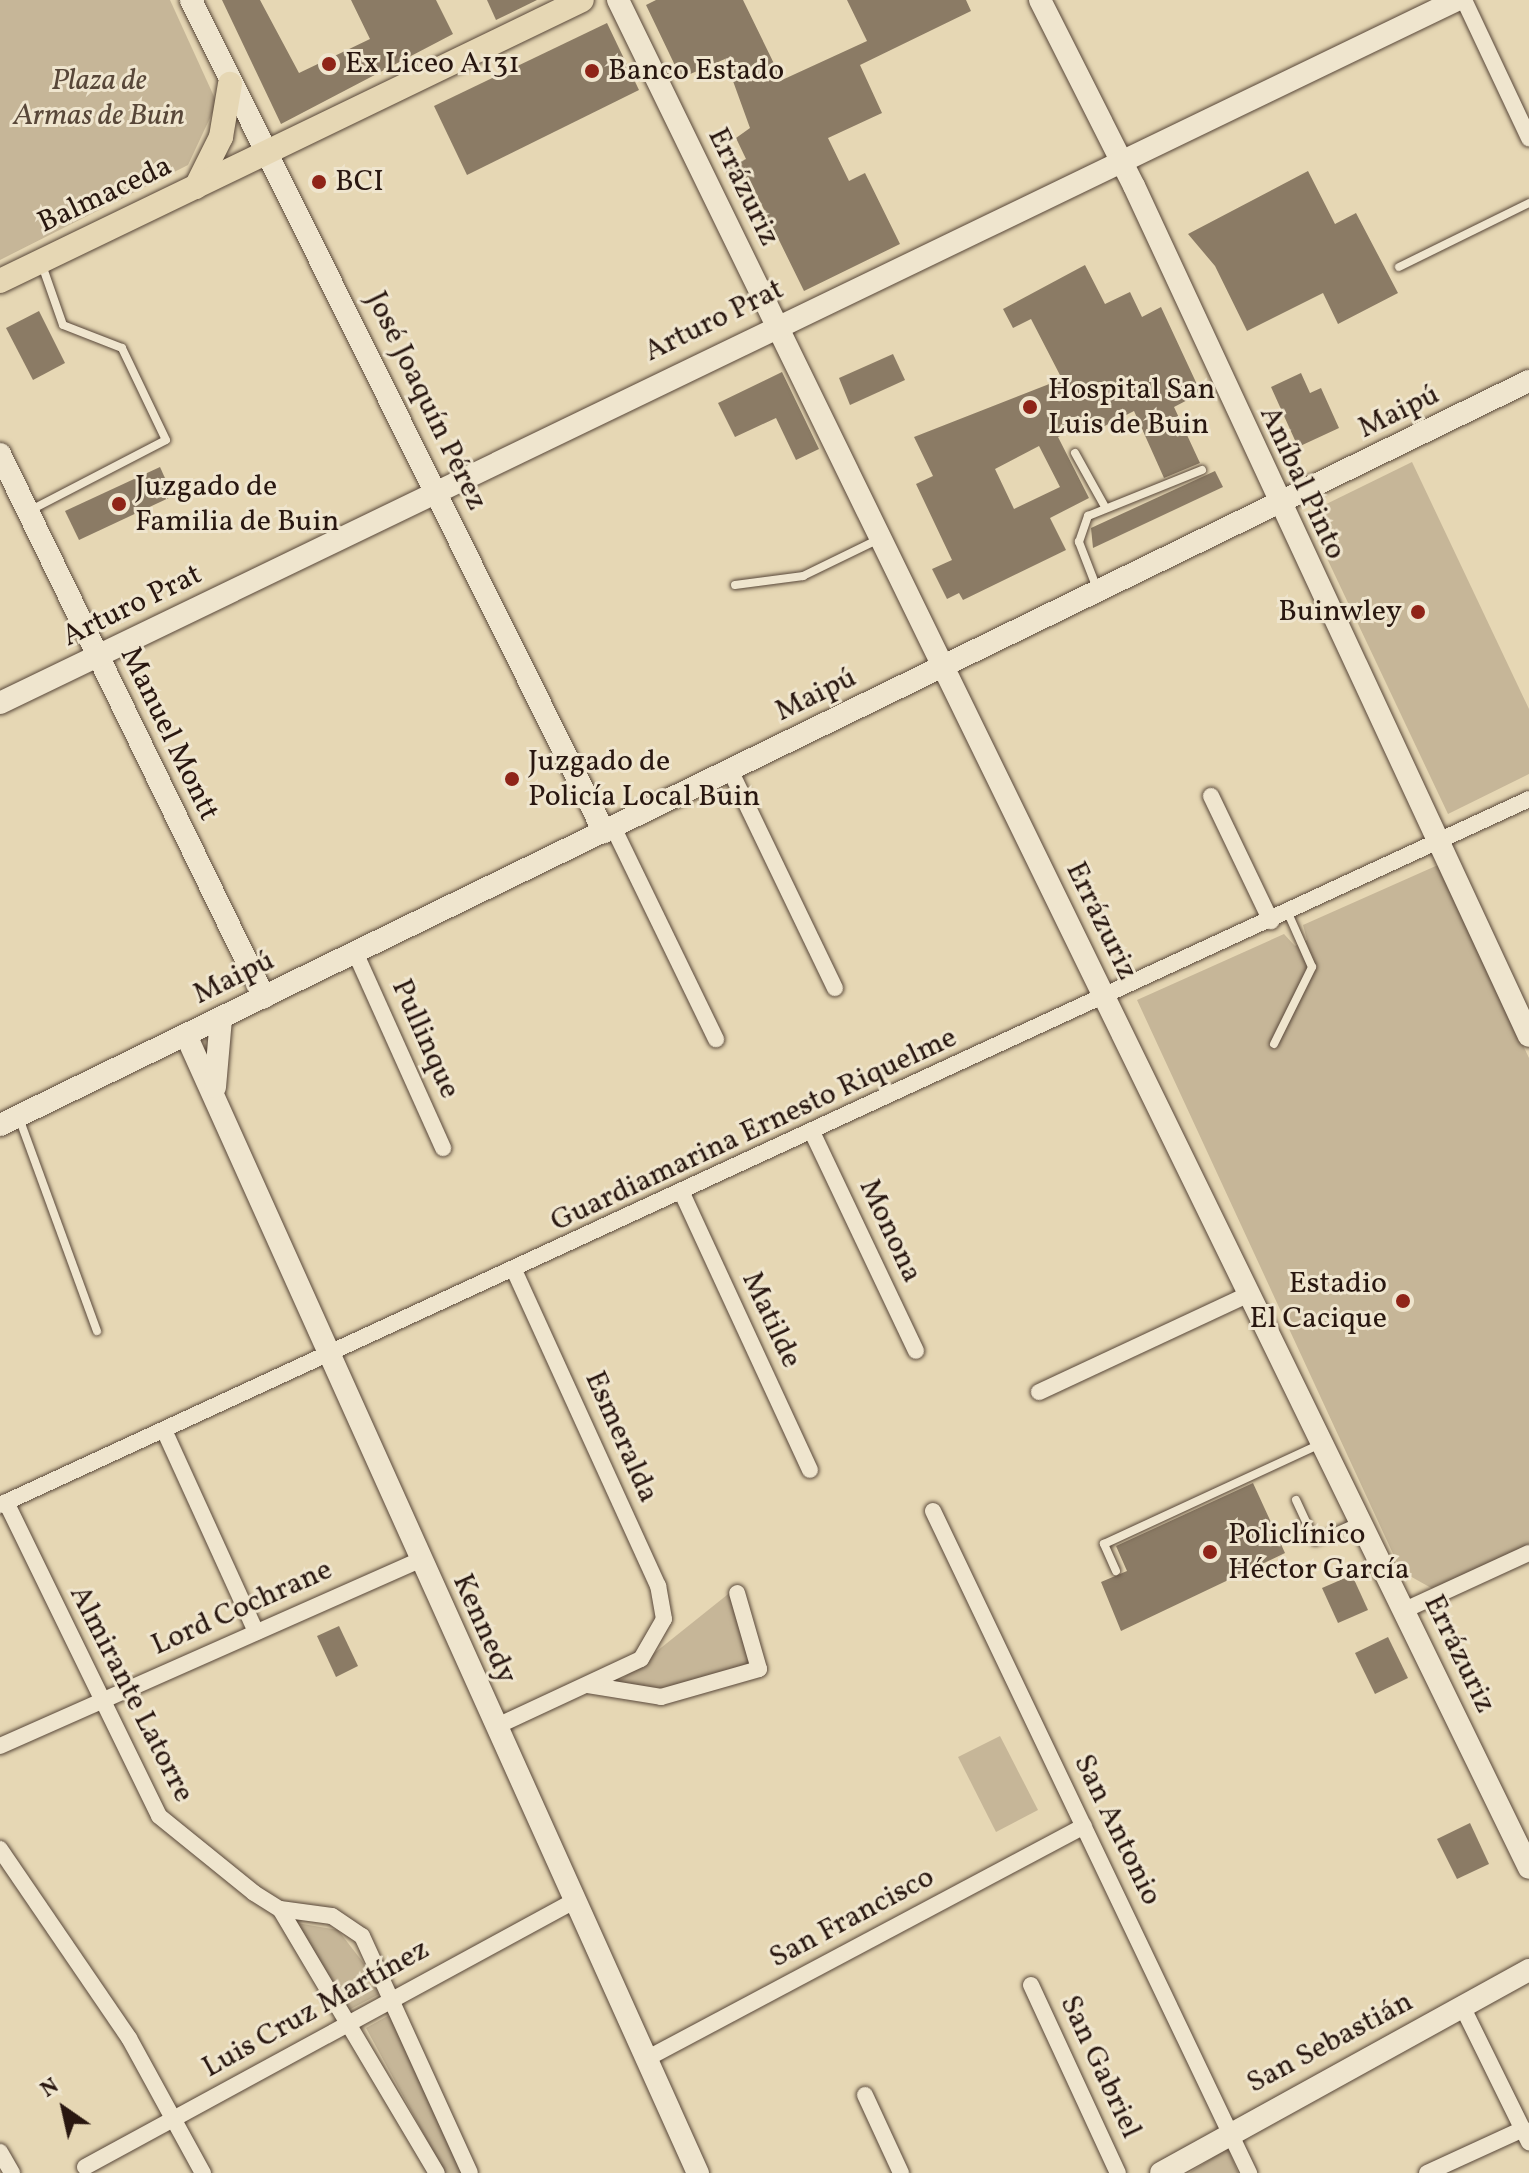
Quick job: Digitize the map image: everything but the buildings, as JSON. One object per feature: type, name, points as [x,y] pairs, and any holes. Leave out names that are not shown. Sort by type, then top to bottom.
[{"type":"main road","name":"Balmaceda","points":[[0,281],[582,0]]},
{"type":"main road","points":[[196,187],[221,137],[230,84]]},
{"type":"street","name":"José Joaquín Pérez","points":[[191,0],[230,84],[609,829]]},
{"type":"street","name":"Errázuriz","points":[[618,0],[1324,1442],[1529,1868]]},
{"type":"street","name":"Aníbal Pinto","points":[[1040,0],[1120,160],[1529,1036]]},
{"type":"street","name":"Arturo Prat","points":[[0,703],[777,324],[1457,0]]},
{"type":"street","points":[[1464,0],[1529,138]]},
{"type":"street","name":"Maipú","points":[[9,1121],[1529,381]]},
{"type":"street","name":"Manuel Montt","points":[[0,454],[264,997]]},
{"type":"street","points":[[730,770],[835,988]]},
{"type":"street","points":[[1211,796],[1271,921]]},
{"type":"street","name":"Guardiamarina Ernesto Riquelme","points":[[3,1504],[1106,999],[1529,799]]},
{"type":"street","points":[[609,829],[716,1039]]},
{"type":"street","name":"Pullinque","points":[[355,952],[443,1148]]},
{"type":"street","name":"Kennedy","points":[[219,1108],[214,1062],[221,1018]]},
{"type":"street","name":"Kennedy","points":[[186,1035],[419,1560],[698,2173]]},
{"type":"street","name":"Monona","points":[[813,1134],[916,1351]]},
{"type":"street","name":"Matilde","points":[[682,1193],[810,1470]]},
{"type":"street","name":"Esmeralda","points":[[514,1270],[658,1586],[661,1631],[641,1659],[588,1685]]},
{"type":"street","points":[[1039,1392],[1251,1293]]},
{"type":"street","points":[[164,1430],[256,1632]]},
{"type":"street","name":"Almirante Latorre","points":[[3,1504],[100,1702],[171,1831],[280,1909],[437,2173]]},
{"type":"street","name":"San Antonio","points":[[933,1511],[1249,2173]]},
{"type":"street","points":[[1405,1610],[1529,1553]]},
{"type":"street","name":"Lord Cochrane","points":[[0,1746],[419,1560]]},
{"type":"street","points":[[495,1727],[588,1685],[661,1697],[759,1669],[737,1593]]},
{"type":"street","name":"San Francisco","points":[[646,2059],[1084,1826]]},
{"type":"street","points":[[0,1849],[97,1988],[203,2173]]},
{"type":"street","name":"Luis Cruz Martínez","points":[[85,2167],[574,1901]]},
{"type":"street","name":"Almirante Latorre","points":[[280,1909],[332,1916],[353,1927],[394,1999],[470,2173]]},
{"type":"street","name":"San Sebastián","points":[[1161,2173],[1229,2131],[1529,1970]]},
{"type":"street","name":"San Gabriel","points":[[1031,1985],[1118,2173]]},
{"type":"street","points":[[1427,2173],[1526,2136],[1462,2006]]},
{"type":"street","points":[[865,2095],[901,2173]]},
{"type":"street","points":[[0,2152],[12,2173]]},
{"type":"lane","points":[[1399,267],[1529,203]]},
{"type":"lane","points":[[28,511],[166,440],[122,348],[63,325],[41,261]]},
{"type":"lane","points":[[1075,453],[1104,505]]},
{"type":"lane","points":[[1098,591],[1079,535],[1104,505],[1202,470]]},
{"type":"lane","points":[[735,585],[803,576],[881,537]]},
{"type":"lane","points":[[1274,1044],[1312,967],[1288,913]]},
{"type":"lane","points":[[9,1121],[97,1331]]},
{"type":"lane","points":[[1116,1571],[1104,1544],[1324,1442]]},
{"type":"lane","points":[[1296,1500],[1315,1541],[1362,1520]]},
{"type":"green space","name":"Plaza de Armas de Buin","points":[[0,0],[170,0],[217,103],[188,165],[0,260]]},
{"type":"green space","name":"Buinwley","points":[[1412,462],[1529,709],[1529,774],[1448,814],[1306,514]]},
{"type":"green space","name":"Estadio El Cacique","points":[[1438,865],[1529,1058],[1529,1544],[1433,1589],[1401,1571],[1137,1000],[1284,934],[1295,946],[1307,940],[1303,925]]},
{"type":"green space","points":[[732,1591],[757,1663],[655,1690],[617,1683]]},
{"type":"green space","points":[[1000,1736],[1038,1810],[996,1832],[958,1757]]},
{"type":"green space","points":[[297,1923],[338,1930],[385,1991],[347,2011]]},
{"type":"green space","points":[[393,2013],[465,2173],[445,2173],[366,2028]]},
{"type":"green space","points":[[1228,2148],[1238,2173],[1189,2173]]},
{"type":"place","name":"Ex Liceo A131","points":[[329,64]]},
{"type":"place","name":"Banco Estado","points":[[592,71]]},
{"type":"place","name":"BCI","points":[[319,182]]},
{"type":"place","name":"Hospital San Luis de Buin","points":[[1030,407]]},
{"type":"place","name":"Juzgado de Familia de Buin","points":[[119,504]]},
{"type":"place","name":"Buinwley","points":[[1418,612]]},
{"type":"place","name":"Juzgado de Policía Local Buin","points":[[512,779]]},
{"type":"place","name":"Estadio El Cacique","points":[[1403,1301]]},
{"type":"place","name":"Policlínico Héctor García","points":[[1210,1552]]}]
